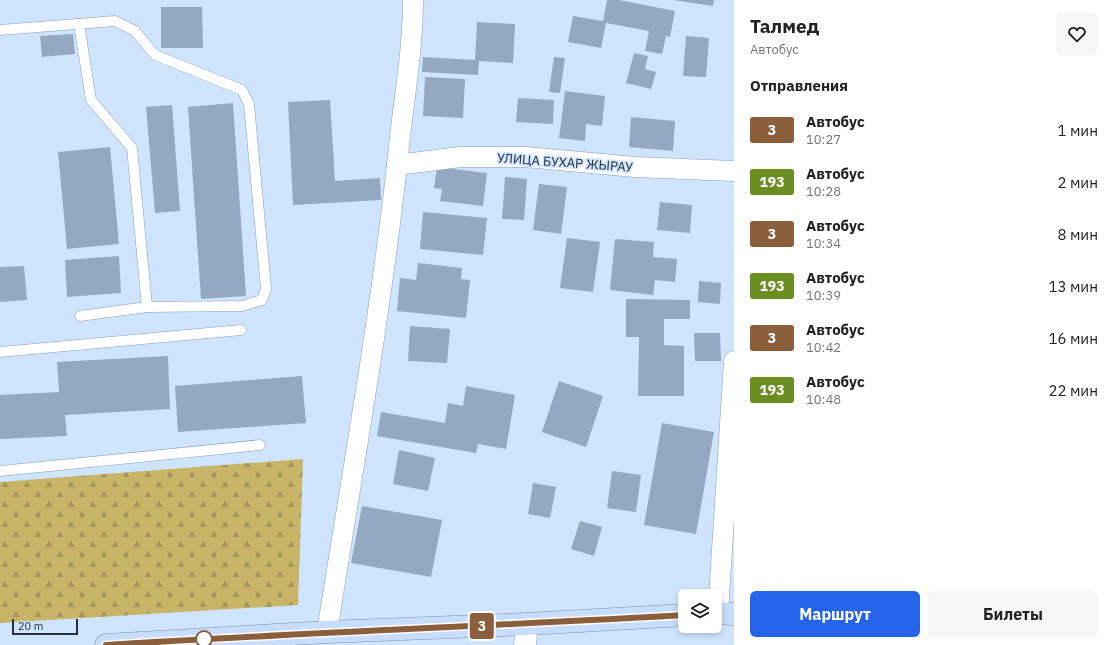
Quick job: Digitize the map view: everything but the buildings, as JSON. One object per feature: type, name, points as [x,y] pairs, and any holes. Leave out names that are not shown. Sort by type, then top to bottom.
[{"type":"main road","points":[[106,645],[327,632],[526,635],[678,616]]},
{"type":"street","points":[[327,632],[340,541],[382,290],[397,165],[413,0]]},
{"type":"street","name":"УЛИЦА БУХАР ЖЫРАУ","points":[[397,165],[460,157],[526,157],[635,167],[734,171]]},
{"type":"street","points":[[722,613],[734,361]]},
{"type":"lane","points":[[0,30],[115,21],[135,31],[155,55],[242,90],[249,104],[266,289],[262,300],[242,306],[147,307],[80,316]]},
{"type":"lane","points":[[79,24],[91,100],[132,148],[147,307]]},
{"type":"lane","points":[[0,352],[241,330]]},
{"type":"lane","points":[[0,471],[260,444]]},
{"type":"green space","points":[[303,459],[298,605],[0,623],[0,482]]},
{"type":"bus line","name":"3","points":[[106,645],[327,632],[527,624],[678,615]]}]
